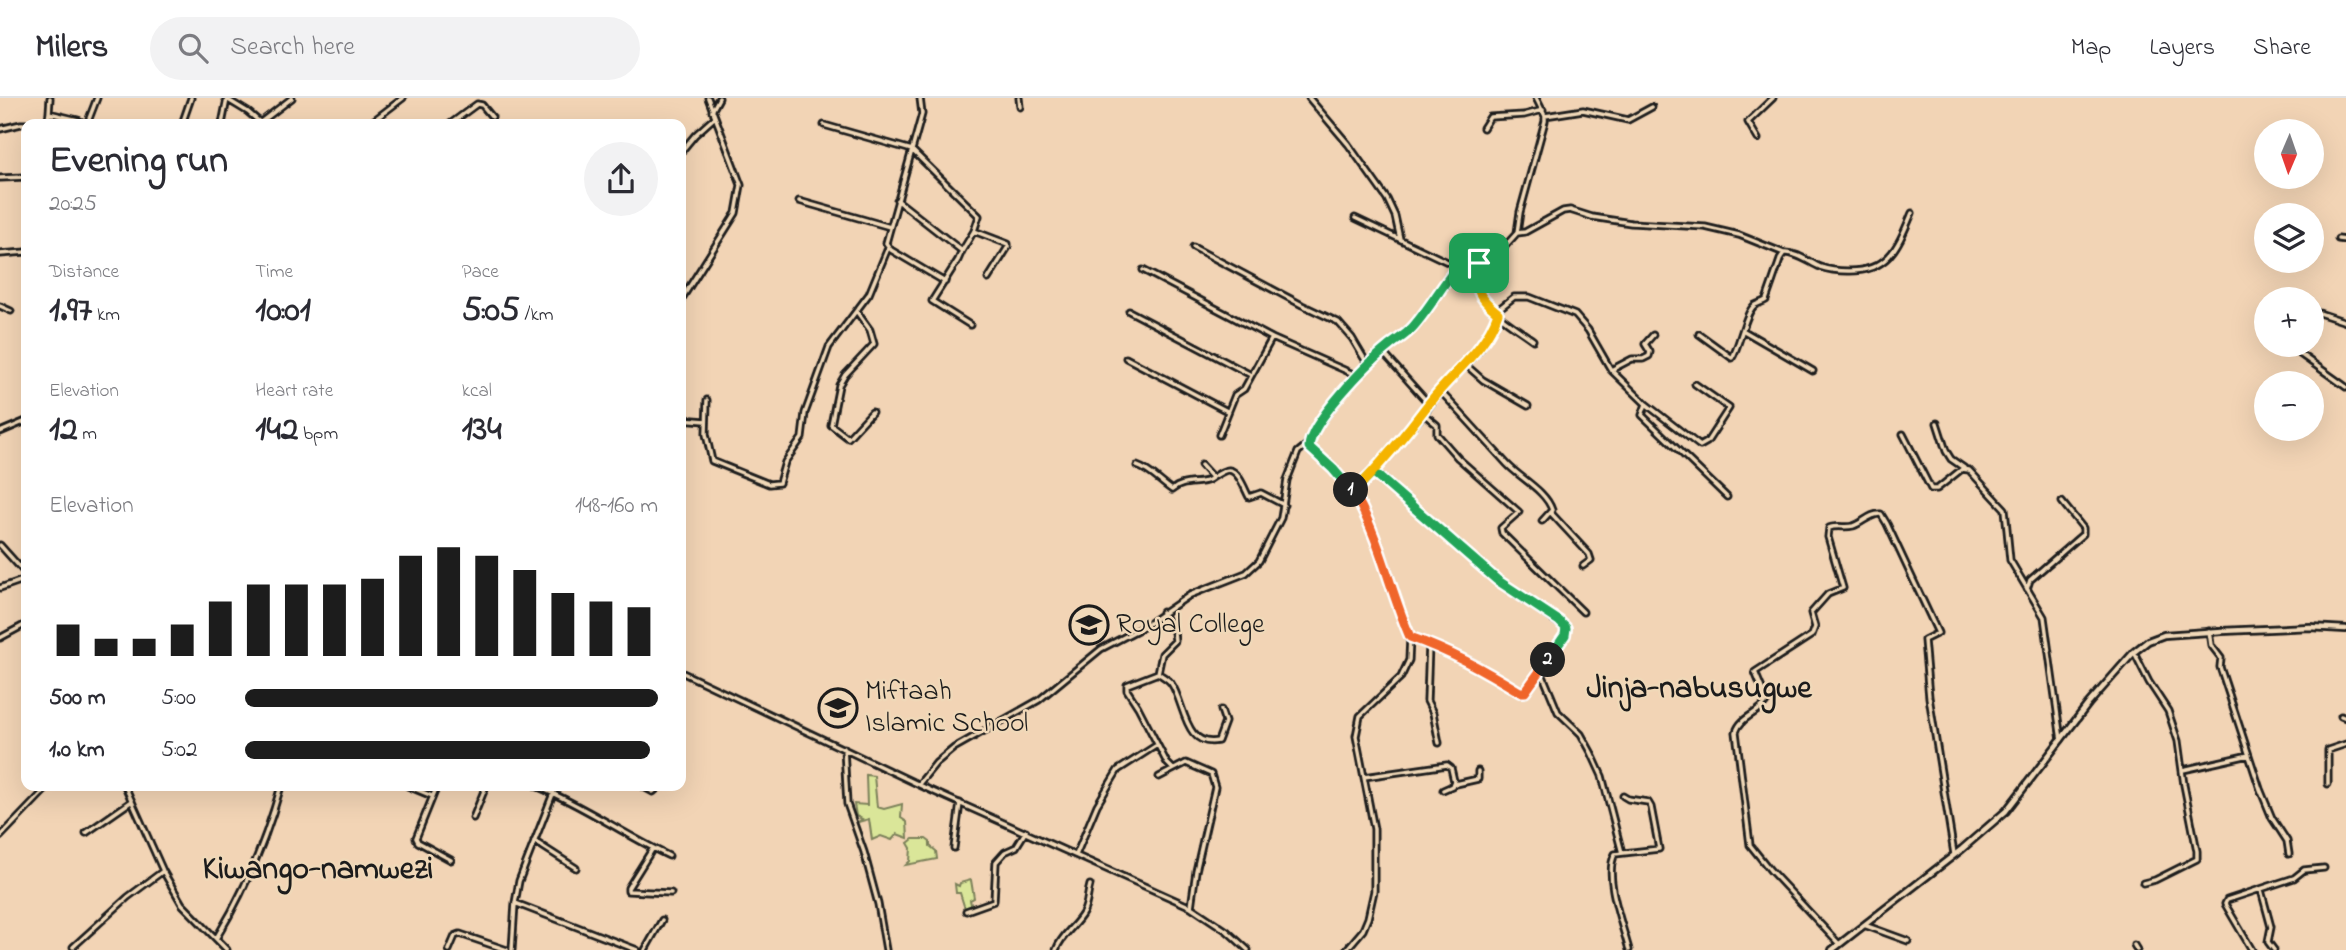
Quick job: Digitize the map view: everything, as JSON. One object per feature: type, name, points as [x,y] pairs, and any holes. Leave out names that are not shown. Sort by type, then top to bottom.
[{"type":"street","points":[[48,119],[50,98]]},
{"type":"street","points":[[88,119],[97,98]]},
{"type":"street","points":[[185,119],[191,98]]},
{"type":"street","points":[[266,119],[292,98]]},
{"type":"street","points":[[376,119],[403,98]]},
{"type":"street","points":[[686,292],[738,206],[741,182],[708,98]]},
{"type":"street","points":[[712,111],[719,98]]},
{"type":"street","points":[[707,400],[705,421],[712,461],[769,484],[779,483],[785,463],[802,438],[805,412],[829,347],[869,294],[888,248],[886,240],[922,114],[920,98]]},
{"type":"street","points":[[1019,98],[1020,107]]},
{"type":"street","points":[[1308,98],[1348,144],[1387,199],[1395,216],[1399,239]]},
{"type":"street","points":[[1355,218],[1458,267],[1479,263],[1502,252],[1517,233],[1520,212],[1544,131],[1545,116],[1536,98]]},
{"type":"street","points":[[1758,139],[1748,122],[1773,98]]},
{"type":"street","points":[[223,119],[226,99],[255,119]]},
{"type":"street","points":[[457,119],[477,104],[482,105],[492,117]]},
{"type":"street","points":[[1545,116],[1583,110],[1624,120],[1640,115],[1652,107]]},
{"type":"street","points":[[1483,128],[1490,117],[1524,115],[1542,110]]},
{"type":"street","points":[[49,113],[74,119]]},
{"type":"street","points":[[686,146],[714,118]]},
{"type":"street","points":[[0,129],[21,124]]},
{"type":"street","points":[[824,125],[912,150],[979,216],[974,231],[945,282],[932,297],[932,302],[970,325]]},
{"type":"street","points":[[0,178],[21,177]]},
{"type":"street","points":[[897,200],[961,251]]},
{"type":"street","points":[[799,201],[890,227]]},
{"type":"street","points":[[1517,233],[1525,232],[1563,211],[1570,210],[1592,217],[1631,223],[1705,227],[1739,235],[1830,270],[1864,270],[1894,252],[1912,213]]},
{"type":"street","points":[[974,231],[1008,244],[988,279]]},
{"type":"street","points":[[2338,239],[2346,240]]},
{"type":"street","points":[[1193,247],[1302,305],[1338,321],[1368,365]]},
{"type":"street","points":[[888,248],[945,282]]},
{"type":"street","points":[[0,254],[21,252]]},
{"type":"street","points":[[1699,334],[1731,358],[1734,356],[1748,313],[1768,297],[1784,253]]},
{"type":"street","points":[[1479,263],[1476,285],[1480,296],[1533,340]]},
{"type":"street","points":[[919,784],[936,763],[954,748],[1033,704],[1059,686],[1101,649],[1145,626],[1190,595],[1246,573],[1259,561],[1281,518],[1287,480],[1298,452],[1309,443],[1317,427],[1368,365],[1414,326],[1458,267]]},
{"type":"street","points":[[1143,270],[1272,338],[1358,376]]},
{"type":"street","points":[[1353,493],[1424,414],[1440,391],[1480,349],[1500,308],[1516,296],[1530,297],[1575,315],[1588,330],[1611,370],[1646,404],[1700,446],[1707,442],[1729,408],[1695,384]]},
{"type":"street","points":[[0,306],[11,311]]},
{"type":"street","points":[[857,312],[870,330],[874,344],[839,385],[831,425],[848,438],[872,412]]},
{"type":"street","points":[[1129,312],[1251,375]]},
{"type":"street","points":[[2324,315],[2346,322]]},
{"type":"street","points":[[1744,331],[1813,371]]},
{"type":"street","points":[[1611,370],[1632,359],[1649,356],[1650,352],[1645,344],[1653,335]]},
{"type":"street","points":[[1219,435],[1235,396],[1244,389],[1272,338]]},
{"type":"street","points":[[1384,350],[1387,358],[1429,404]]},
{"type":"street","points":[[2304,357],[2346,387]]},
{"type":"street","points":[[1126,358],[1227,411]]},
{"type":"street","points":[[1465,365],[1483,380],[1528,406]]},
{"type":"street","points":[[1440,391],[1477,433],[1494,447],[1509,467],[1547,501],[1552,508],[1551,513],[1542,520]]},
{"type":"street","points":[[1646,404],[1642,415],[1727,497]]},
{"type":"street","points":[[1424,414],[1437,425],[1437,433],[1458,458],[1519,512],[1501,528],[1502,533],[1583,612]]},
{"type":"street","points":[[686,419],[705,421]]},
{"type":"street","points":[[0,432],[21,423]]},
{"type":"street","points":[[1937,423],[1951,459],[1974,475],[2005,509],[2010,560],[2045,617],[2061,740]]},
{"type":"street","points":[[1903,434],[1926,482],[1933,490],[1964,468]]},
{"type":"street","points":[[1309,443],[1309,447],[1333,469],[1353,493],[1377,541],[1410,637],[1409,660],[1401,677],[1358,721],[1357,747],[1374,829],[1374,891],[1363,930],[1346,950]]},
{"type":"street","points":[[1137,466],[1146,469],[1172,490],[1184,483],[1208,481],[1226,469],[1231,470],[1238,476],[1249,497],[1261,493],[1284,505]]},
{"type":"street","points":[[1201,466],[1212,477]]},
{"type":"street","points":[[1373,472],[1497,580],[1566,628],[1565,635],[1525,692],[1520,692],[1470,662],[1410,637]]},
{"type":"street","points":[[2027,589],[2030,580],[2083,534],[2083,528],[2062,502]]},
{"type":"street","points":[[1551,513],[1589,554],[1591,560],[1583,566]]},
{"type":"street","points":[[1839,944],[1750,845],[1746,794],[1736,732],[1745,719],[1767,701],[1755,672],[1812,635],[1815,627],[1811,612],[1828,594],[1843,588],[1843,580],[1827,533],[1829,528],[1836,525],[1854,526],[1875,513],[1881,514],[1887,524],[1938,633],[1926,638],[1924,652],[1954,855]]},
{"type":"street","points":[[0,544],[21,571]]},
{"type":"street","points":[[0,588],[21,579]]},
{"type":"street","points":[[1158,673],[1162,654],[1175,641],[1174,632],[1162,612]]},
{"type":"street","points":[[0,638],[21,627]]},
{"type":"street","points":[[1832,950],[1954,855],[2014,803],[2089,703],[2134,652],[2156,638],[2209,631],[2310,627],[2346,629]]},
{"type":"street","points":[[2209,631],[2211,645],[2221,658],[2220,667],[2264,800],[2287,841],[2289,855]]},
{"type":"street","points":[[1429,644],[1427,701],[1433,713],[1439,743]]},
{"type":"street","points":[[2134,652],[2168,711],[2178,741],[2197,859],[2155,880],[2143,883]]},
{"type":"street","points":[[1541,671],[1558,712],[1581,734],[1602,776],[1622,853]]},
{"type":"street","points":[[1158,673],[1170,680],[1187,724],[1200,740],[1210,743],[1218,741],[1226,722],[1222,710]]},
{"type":"street","points":[[1158,673],[1127,685],[1126,690],[1173,769]]},
{"type":"street","points":[[686,674],[960,803],[1191,907],[1227,931],[1248,950]]},
{"type":"street","points":[[2328,784],[2328,750],[2346,744]]},
{"type":"street","points":[[1076,855],[1097,805],[1118,770],[1157,745]]},
{"type":"street","points":[[844,748],[847,804],[878,904],[886,950]]},
{"type":"street","points":[[2183,770],[2249,755]]},
{"type":"street","points":[[1160,777],[1190,763],[1211,774],[1215,787],[1196,871],[1191,907]]},
{"type":"street","points":[[1364,776],[1447,765],[1451,768],[1454,781],[1452,786],[1443,789]]},
{"type":"street","points":[[1454,781],[1456,784],[1478,779],[1478,771]]},
{"type":"street","points":[[0,837],[44,791]]},
{"type":"street","points":[[127,791],[163,871],[190,914],[217,937],[227,950]]},
{"type":"street","points":[[217,937],[252,872],[272,820],[280,791]]},
{"type":"street","points":[[420,791],[432,796]]},
{"type":"street","points":[[434,791],[416,838],[418,842],[451,860]]},
{"type":"street","points":[[472,818],[484,791]]},
{"type":"street","points":[[547,791],[600,816],[668,856]]},
{"type":"street","points":[[449,950],[454,936],[460,934],[510,950],[515,903],[522,871],[552,793]]},
{"type":"street","points":[[1623,796],[1648,802],[1659,849],[1615,854],[1611,861],[1612,882],[1629,950]]},
{"type":"street","points":[[86,833],[132,801]]},
{"type":"street","points":[[954,848],[960,803]]},
{"type":"street","points":[[966,911],[994,901],[996,862],[1005,852],[1016,847],[1026,831]]},
{"type":"street","points":[[534,841],[576,868]]},
{"type":"street","points":[[653,848],[628,891],[671,893]]},
{"type":"street","points":[[2252,950],[2225,904],[2227,900],[2294,878],[2304,870],[2324,868]]},
{"type":"street","points":[[73,947],[128,897],[163,871]]},
{"type":"street","points":[[1056,950],[1060,940],[1083,913],[1088,902],[1090,885]]},
{"type":"street","points":[[2261,890],[2271,927],[2268,942],[2274,950]]},
{"type":"street","points":[[515,903],[637,950]]},
{"type":"street","points":[[645,950],[662,920]]},
{"type":"street","points":[[1864,925],[1908,941]]},
{"type":"green space","points":[[866,775],[874,776],[877,807],[884,809],[902,804],[901,818],[907,822],[908,838],[897,834],[892,840],[881,836],[872,840],[869,819],[858,822],[862,819],[856,816],[854,804],[867,805]]},
{"type":"green space","points":[[913,839],[926,839],[930,842],[930,846],[936,851],[937,859],[906,865],[910,861],[911,848],[908,843]]},
{"type":"green space","points":[[971,880],[974,898],[970,900],[972,908],[965,909],[960,893],[956,893],[955,884],[959,886],[960,883]]},
{"type":"place","name":"Royal College","points":[[1089,625]]},
{"type":"place","name":"Miftaah Islamic School","points":[[838,708]]},
{"type":"district","name":"Jinja-nabusugwe","points":[[1699,689]]},
{"type":"district","name":"Kiwango-namwezi","points":[[318,870]]},
{"type":"route","points":[[1479,263],[1461,266],[1454,271],[1404,337],[1384,350],[1348,386],[1317,427],[1309,447],[1333,469],[1353,493],[1373,472],[1497,580],[1566,628],[1565,635],[1525,692],[1520,692],[1441,648],[1410,637],[1373,531],[1353,493],[1424,414],[1452,377],[1480,349],[1488,336],[1498,313],[1480,296],[1476,285],[1479,263]]}]
